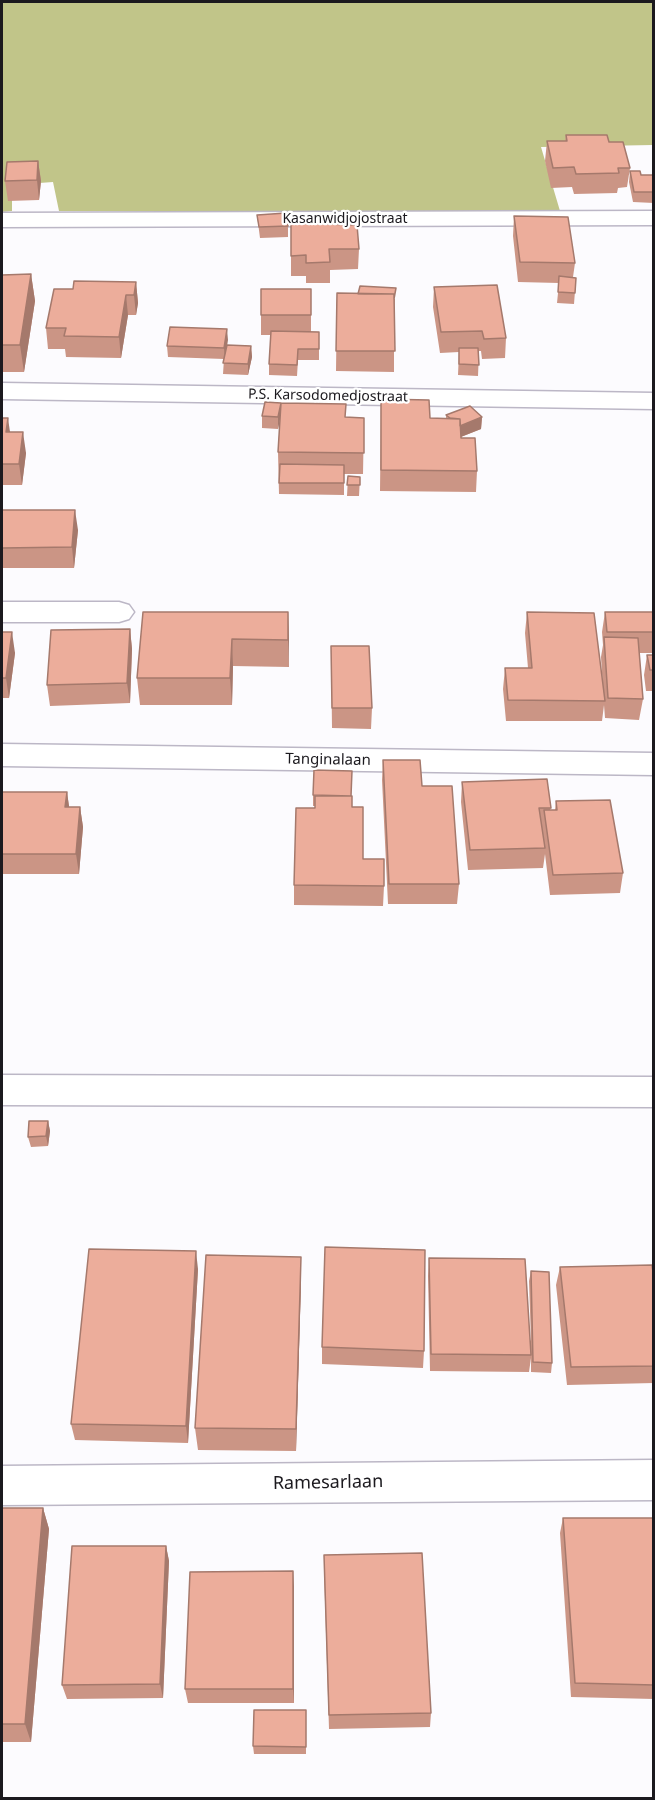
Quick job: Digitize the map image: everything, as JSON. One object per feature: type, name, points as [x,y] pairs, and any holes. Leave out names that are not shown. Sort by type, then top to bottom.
[{"type":"street","name":"Kasanwidjojostraat","points":[[2,220],[654,218]]},
{"type":"street","name":"P.S. Karsodomedjostraat","points":[[2,391],[654,401]]},
{"type":"street","points":[[2,612],[119,612]]},
{"type":"street","name":"Tanginalaan","points":[[2,755],[654,764]]},
{"type":"street","points":[[2,1090],[654,1092]]},
{"type":"street","name":"Ramesarlaan","points":[[2,1486],[654,1479]]},
{"type":"green space","points":[[2,2],[653,2],[653,145],[541,147],[560,211],[59,211],[53,182],[12,185],[12,211],[2,212]]},
{"type":"building","points":[[566,135],[607,135],[609,142],[623,142],[630,168],[618,168],[619,173],[576,174],[574,167],[553,168],[547,141],[567,141]]},
{"type":"building","points":[[38,161],[37,180],[5,181],[7,162]]},
{"type":"building","points":[[630,171],[640,171],[641,175],[654,175],[654,192],[634,192]]},
{"type":"building","points":[[286,213],[288,226],[259,227],[257,215]]},
{"type":"building","points":[[514,216],[568,217],[575,263],[520,262]]},
{"type":"building","points":[[291,223],[357,225],[359,249],[329,249],[330,262],[306,263],[306,255],[291,256]]},
{"type":"building","points":[[31,274],[20,345],[2,345],[2,275]]},
{"type":"building","points":[[559,276],[576,278],[575,293],[558,292]]},
{"type":"building","points":[[74,281],[136,282],[134,295],[126,295],[119,337],[64,336],[66,328],[46,328],[54,289],[73,289]]},
{"type":"building","points":[[497,285],[506,338],[484,339],[482,331],[441,332],[434,287]]},
{"type":"building","points":[[360,286],[396,288],[394,299],[394,294],[358,294]]},
{"type":"building","points":[[261,289],[311,289],[311,315],[261,315]]},
{"type":"building","points":[[337,293],[394,294],[395,351],[336,351]]},
{"type":"building","points":[[170,327],[227,329],[224,348],[167,346]]},
{"type":"building","points":[[271,331],[319,332],[319,349],[298,349],[297,365],[269,364]]},
{"type":"building","points":[[227,345],[251,346],[248,364],[223,363]]},
{"type":"building","points":[[459,348],[478,348],[479,365],[459,364]]},
{"type":"building","points":[[381,399],[429,400],[430,418],[460,419],[461,438],[475,438],[477,471],[381,470]]},
{"type":"building","points":[[265,402],[281,403],[278,417],[262,416]]},
{"type":"building","points":[[281,403],[346,404],[345,417],[364,418],[364,453],[278,452]]},
{"type":"building","points":[[470,406],[482,417],[460,426],[460,419],[446,415]]},
{"type":"building","points":[[2,418],[8,418],[6,432],[23,432],[19,464],[2,464]]},
{"type":"building","points":[[280,464],[344,465],[344,483],[279,483]]},
{"type":"building","points":[[348,476],[360,477],[360,485],[347,485]]},
{"type":"building","points":[[2,510],[75,510],[72,547],[2,548]]},
{"type":"building","points":[[143,612],[288,612],[288,640],[232,639],[230,678],[137,678]]},
{"type":"building","points":[[527,612],[594,613],[605,701],[508,700],[505,668],[532,668]]},
{"type":"building","points":[[605,612],[654,612],[654,632],[607,632]]},
{"type":"building","points":[[130,629],[127,683],[47,685],[51,630]]},
{"type":"building","points":[[2,632],[12,632],[6,678],[2,678]]},
{"type":"building","points":[[604,637],[638,638],[643,699],[608,698]]},
{"type":"building","points":[[331,646],[369,646],[372,708],[332,708]]},
{"type":"building","points":[[647,655],[654,655],[654,670],[650,670]]},
{"type":"building","points":[[383,760],[420,760],[422,786],[452,786],[459,884],[389,884]]},
{"type":"building","points":[[314,770],[352,771],[351,796],[313,795]]},
{"type":"building","points":[[547,779],[551,808],[539,808],[545,848],[470,850],[462,782]]},
{"type":"building","points":[[2,792],[67,792],[65,807],[80,807],[76,854],[2,854]]},
{"type":"building","points":[[315,796],[352,796],[352,807],[363,807],[363,859],[384,859],[384,886],[294,885],[296,808],[315,808]]},
{"type":"building","points":[[610,800],[623,873],[553,875],[544,810],[557,810],[556,801]]},
{"type":"building","points":[[29,1121],[48,1121],[46,1136],[28,1137]]},
{"type":"building","points":[[325,1247],[425,1250],[424,1351],[322,1347]]},
{"type":"building","points":[[89,1249],[196,1251],[186,1426],[71,1424]]},
{"type":"building","points":[[206,1255],[301,1257],[296,1429],[195,1428]]},
{"type":"building","points":[[429,1258],[525,1259],[531,1355],[431,1354]]},
{"type":"building","points":[[652,1265],[654,1366],[571,1367],[560,1267]]},
{"type":"building","points":[[531,1271],[549,1272],[552,1363],[533,1362]]},
{"type":"building","points":[[2,1508],[43,1508],[25,1724],[2,1724]]},
{"type":"building","points":[[563,1518],[653,1518],[654,1685],[575,1683]]},
{"type":"building","points":[[72,1546],[166,1546],[160,1684],[62,1685]]},
{"type":"building","points":[[422,1553],[431,1713],[329,1715],[324,1555]]},
{"type":"building","points":[[293,1571],[293,1689],[185,1689],[190,1572]]},
{"type":"building","points":[[254,1710],[306,1710],[306,1747],[253,1746]]}]
